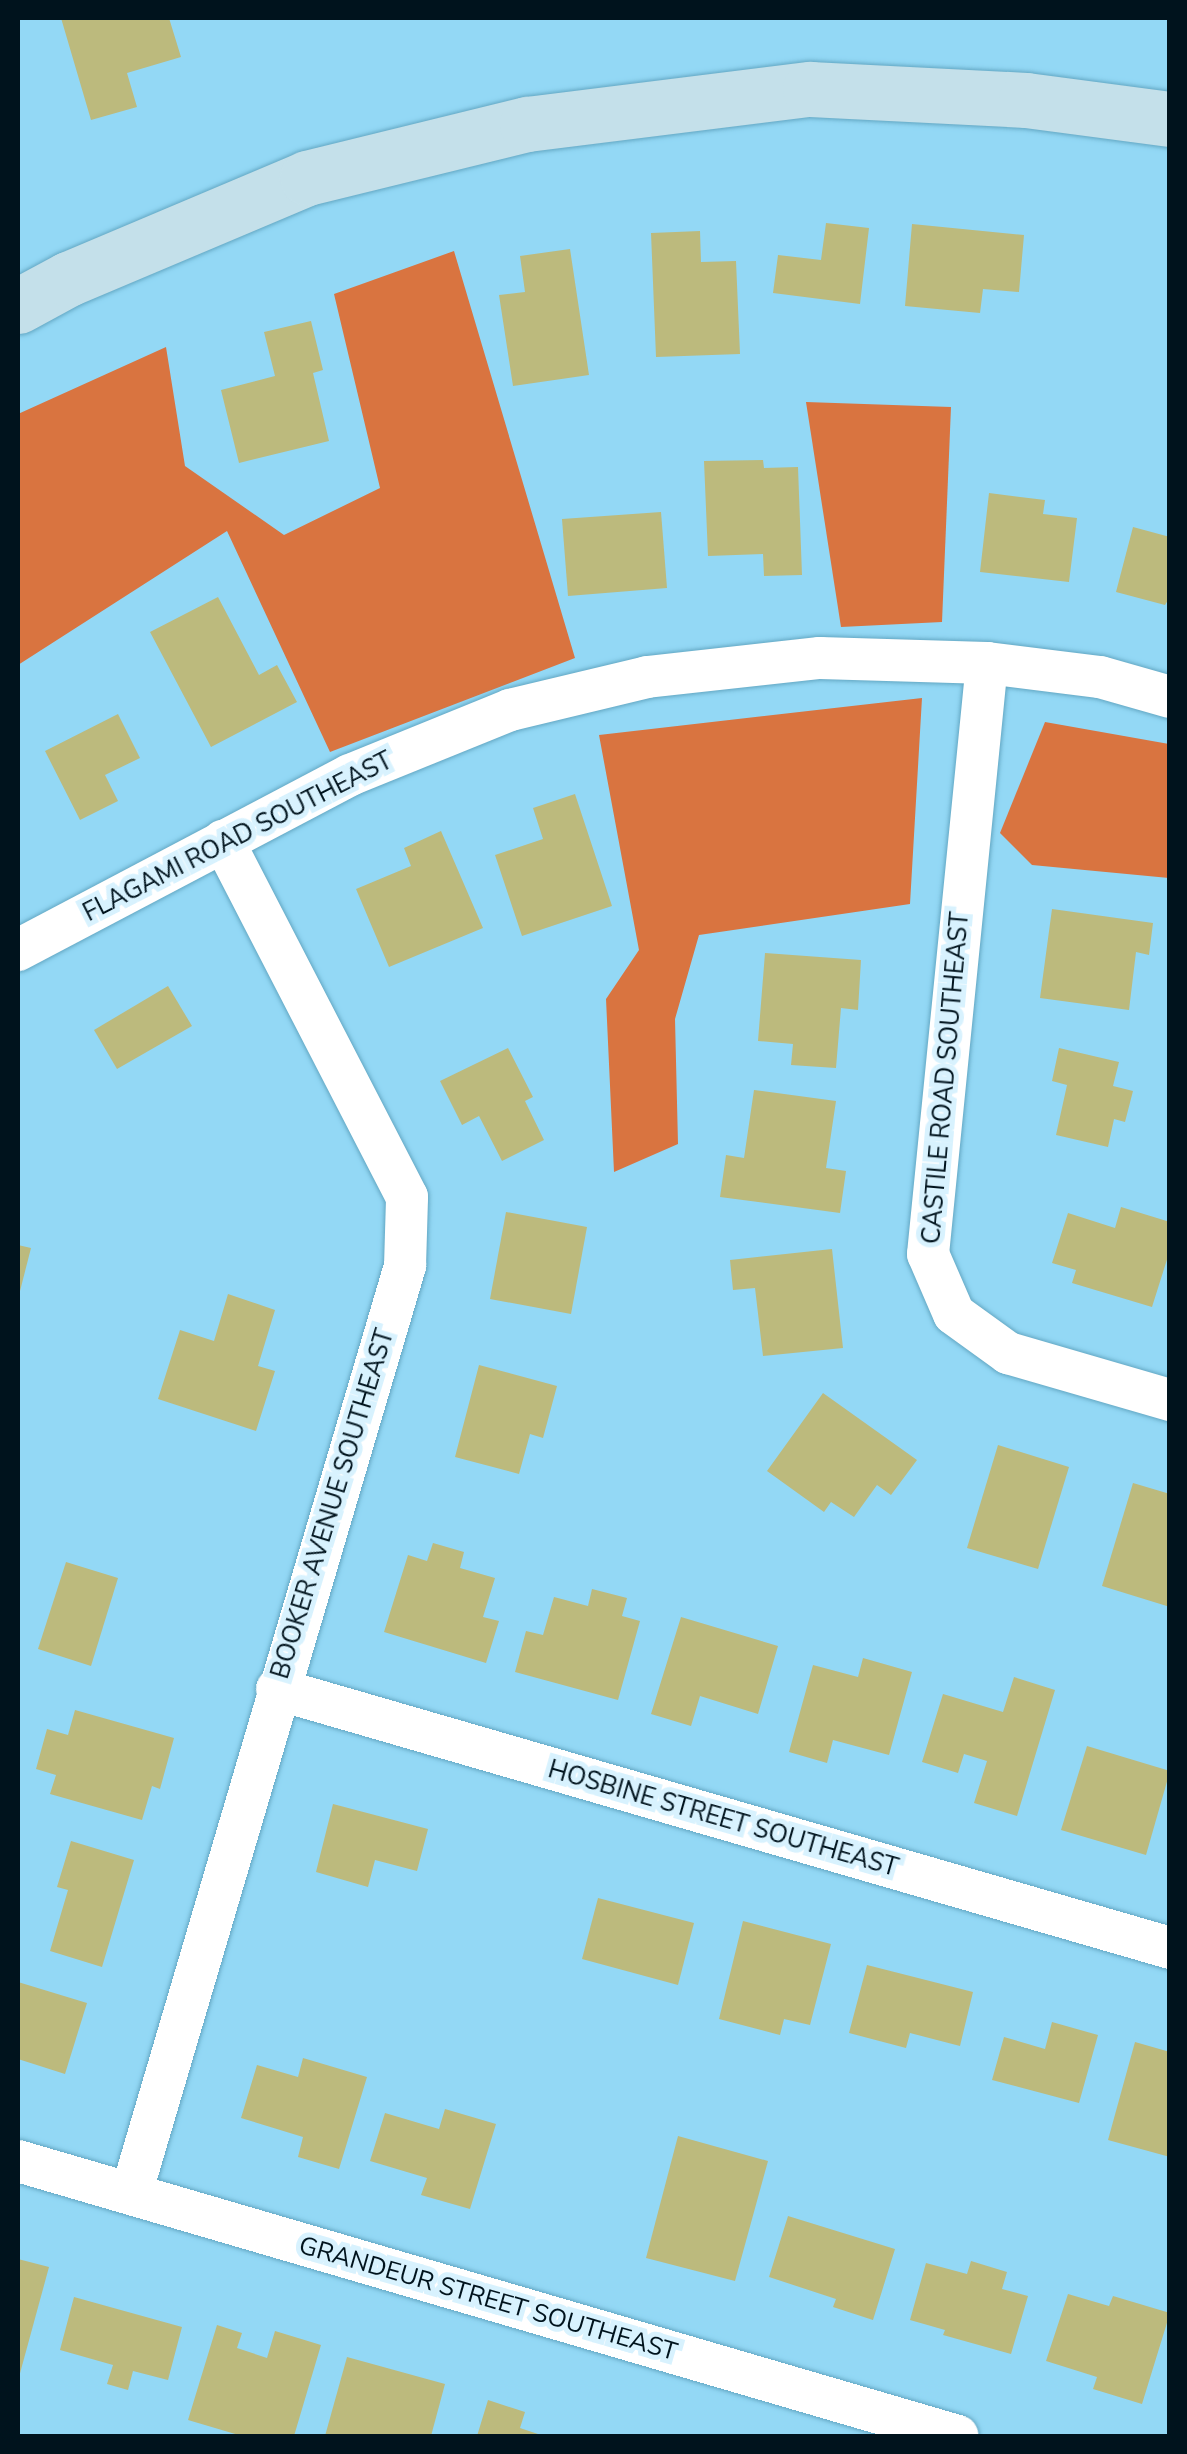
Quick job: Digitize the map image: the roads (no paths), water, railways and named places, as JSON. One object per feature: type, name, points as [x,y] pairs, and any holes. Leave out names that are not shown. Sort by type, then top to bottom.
[{"type":"street","points":[[18,306],[68,279],[308,178],[528,124],[810,89],[1026,100],[1170,119]]},
{"type":"street","name":"FLAGAMI ROAD SOUTHEAST","points":[[18,950],[350,775],[510,710],[647,676],[820,658],[986,663],[1100,677],[1170,697]]},
{"type":"street","name":"CASTILE ROAD SOUTHEAST","points":[[986,663],[928,1254],[954,1314],[1008,1353],[1170,1400]]},
{"type":"street","name":"BOOKER AVENUE SOUTHEAST","points":[[131,2194],[405,1266],[407,1196],[223,841]]},
{"type":"street","name":"HOSBINE STREET SOUTHEAST","points":[[277,1689],[1170,1948]]},
{"type":"street","name":"GRANDEUR STREET SOUTHEAST","points":[[18,2161],[958,2436]]}]
